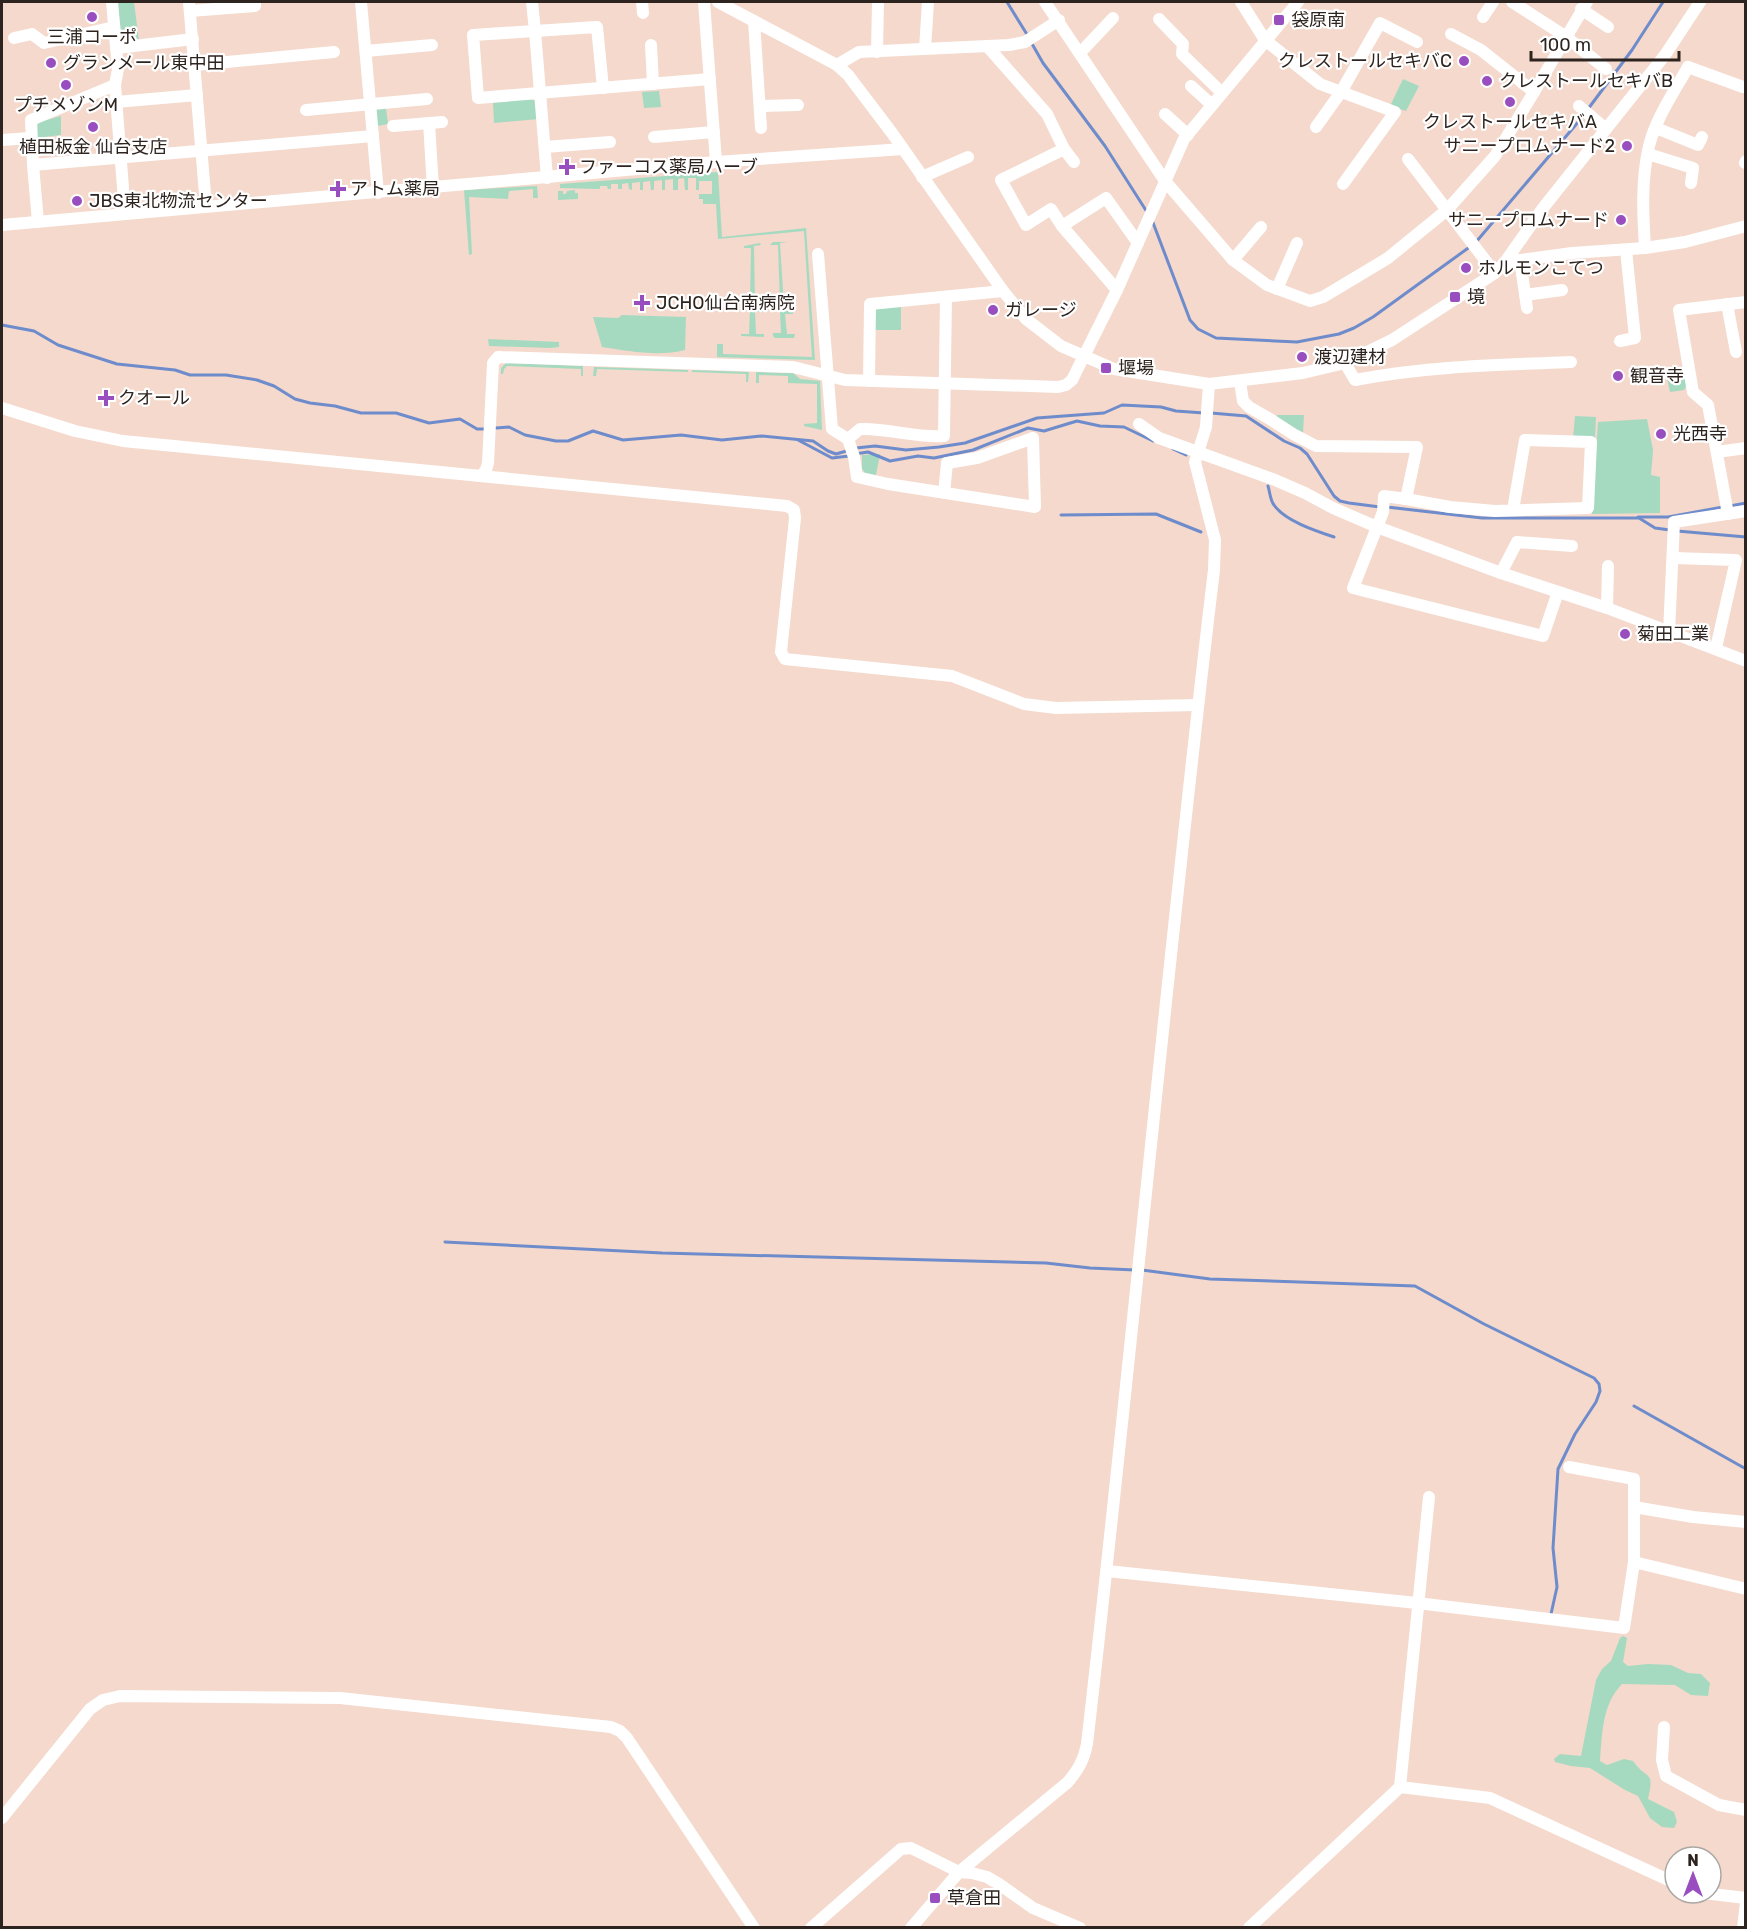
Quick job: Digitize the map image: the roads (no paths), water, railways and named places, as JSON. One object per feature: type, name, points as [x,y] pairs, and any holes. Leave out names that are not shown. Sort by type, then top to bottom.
[{"type":"street","points":[[112,2],[117,48],[118,69],[115,85],[125,214]]},
{"type":"street","points":[[206,207],[190,6],[255,6],[255,2]]},
{"type":"street","points":[[361,2],[378,193]]},
{"type":"street","points":[[532,2],[547,178]]},
{"type":"street","points":[[704,2],[716,162]]},
{"type":"street","points":[[718,2],[837,65],[848,75],[1003,291],[1026,319],[1043,334],[1083,357],[1114,369],[1209,384],[1303,373],[1345,363],[1392,340],[1495,273],[1543,208],[1665,55],[1697,5],[1684,2]]},
{"type":"street","points":[[877,52],[878,2]]},
{"type":"street","points":[[925,49],[928,2]]},
{"type":"street","points":[[1047,2],[1165,181],[1233,260],[1267,285],[1310,301],[1323,297],[1388,258],[1447,210],[1495,156],[1584,5],[1608,27]]},
{"type":"street","points":[[1241,2],[1265,40],[1320,84],[1395,112],[1343,184]]},
{"type":"street","points":[[482,475],[488,463],[493,363],[498,357],[783,366],[802,368],[845,380],[1059,387],[1066,385],[1071,380],[1117,290],[1146,222],[1188,135],[1298,2]]},
{"type":"street","points":[[1483,17],[1493,2]]},
{"type":"street","points":[[1512,2],[1565,36],[1606,69]]},
{"type":"street","points":[[1080,53],[1113,18]]},
{"type":"street","points":[[1159,19],[1183,44],[1182,54],[1222,93]]},
{"type":"street","points":[[837,65],[859,52],[987,46],[1031,38],[1059,20]]},
{"type":"street","points":[[754,21],[761,128]]},
{"type":"street","points":[[1316,127],[1341,92],[1380,23],[1417,42]]},
{"type":"street","points":[[14,38],[32,34],[44,43],[114,27]]},
{"type":"street","points":[[603,88],[597,27],[473,35],[478,98],[541,93],[653,84],[710,79]]},
{"type":"street","points":[[1451,34],[1481,50],[1534,92]]},
{"type":"street","points":[[117,48],[193,39]]},
{"type":"street","points":[[366,51],[432,45]]},
{"type":"street","points":[[651,45],[653,84]]},
{"type":"street","points":[[987,46],[1047,114],[1064,149],[1074,162]]},
{"type":"street","points":[[195,65],[334,52]]},
{"type":"street","points":[[1644,248],[1642,200],[1648,154],[1662,112],[1688,67],[1743,87]]},
{"type":"street","points":[[38,222],[30,138],[31,120],[115,85]]},
{"type":"street","points":[[1191,86],[1212,105]]},
{"type":"street","points":[[116,102],[198,95]]},
{"type":"street","points":[[306,110],[427,99]]},
{"type":"street","points":[[760,106],[798,105]]},
{"type":"street","points":[[1579,106],[1606,129]]},
{"type":"street","points":[[1165,114],[1188,135]]},
{"type":"street","points":[[393,126],[442,122]]},
{"type":"street","points":[[429,123],[434,188]]},
{"type":"street","points":[[1656,128],[1698,145],[1702,137]]},
{"type":"street","points":[[654,137],[714,132]]},
{"type":"street","points":[[33,165],[373,136]]},
{"type":"street","points":[[2,140],[30,138]]},
{"type":"street","points":[[545,147],[610,142]]},
{"type":"street","points":[[2,225],[716,162],[903,149]]},
{"type":"street","points":[[1064,149],[1001,180],[1026,225],[1051,209],[1062,226],[1117,290]]},
{"type":"street","points":[[1648,154],[1693,168],[1691,183]]},
{"type":"street","points":[[922,177],[969,157]]},
{"type":"street","points":[[1408,159],[1495,273]]},
{"type":"street","points":[[1062,226],[1106,198],[1138,243]]},
{"type":"street","points":[[1505,262],[1685,242],[1746,226]]},
{"type":"street","points":[[1233,260],[1261,227]]},
{"type":"street","points":[[1277,289],[1297,243]]},
{"type":"street","points":[[1620,341],[1635,338],[1626,250]]},
{"type":"street","points":[[818,254],[832,429],[849,441],[857,477],[944,493],[1035,507],[1033,438],[976,458],[947,463],[944,493]]},
{"type":"street","points":[[1520,260],[1526,302],[1562,290]]},
{"type":"street","points":[[869,381],[870,304],[1003,291]]},
{"type":"street","points":[[849,441],[860,429],[876,429],[925,437],[944,436],[946,297]]},
{"type":"street","points":[[1727,509],[1708,405],[1692,392],[1679,310],[1746,302]]},
{"type":"street","points":[[1727,304],[1736,352]]},
{"type":"street","points":[[1345,363],[1355,380],[1384,374],[1443,368],[1571,362]]},
{"type":"street","points":[[1240,382],[1243,401],[1249,407],[1316,446],[1417,447],[1406,499]]},
{"type":"street","points":[[911,1928],[959,1872],[1068,1782],[1079,1769],[1087,1744],[1214,570],[1215,540],[1195,462],[1206,427],[1209,384]]},
{"type":"street","points":[[2,408],[100,437],[398,469],[482,475],[787,506],[794,510],[795,518],[781,652],[785,659],[952,676],[1024,704],[1056,708],[1198,705]]},
{"type":"street","points":[[1139,424],[1159,438],[1275,480],[1377,527],[1501,573],[1607,608],[1746,661]]},
{"type":"street","points":[[1513,510],[1526,440],[1591,442],[1588,508],[1495,511],[1450,507],[1384,496],[1377,527],[1353,588],[1543,636],[1558,592]]},
{"type":"street","points":[[1717,452],[1746,448]]},
{"type":"street","points":[[1669,633],[1674,522],[1727,509],[1746,511]]},
{"type":"street","points":[[1501,573],[1516,542],[1572,546]]},
{"type":"street","points":[[1673,558],[1736,560],[1716,648]]},
{"type":"street","points":[[1607,608],[1608,566]]},
{"type":"street","points":[[1107,1571],[1417,1603],[1624,1628],[1634,1562],[1634,1479],[1569,1467]]},
{"type":"street","points":[[1249,1928],[1400,1787],[1429,1497]]},
{"type":"street","points":[[1634,1507],[1694,1517],[1746,1522]]},
{"type":"street","points":[[1634,1562],[1746,1589]]},
{"type":"street","points":[[2,1818],[90,1709],[104,1700],[120,1696],[340,1698],[611,1727],[620,1731],[627,1738],[754,1928]]},
{"type":"street","points":[[1664,1727],[1662,1761],[1666,1776],[1719,1806],[1746,1810]]},
{"type":"street","points":[[1400,1787],[1490,1798],[1663,1877]]},
{"type":"street","points":[[811,1928],[901,1849],[911,1848],[959,1872],[987,1877],[1033,1908],[1080,1928]]},
{"type":"street","points":[[1723,1896],[1746,1900],[1743,1928]]},
{"type":"waterway","points":[[1007,2],[1028,36]]},
{"type":"waterway","points":[[1588,109],[1632,50],[1663,2]]},
{"type":"waterway","points":[[1031,42],[1043,63],[1105,146],[1147,212]]},
{"type":"waterway","points":[[1476,242],[1585,114]]},
{"type":"waterway","points":[[1152,220],[1190,320],[1198,329],[1216,338],[1297,342],[1339,334],[1373,317],[1471,246]]},
{"type":"waterway","points":[[2,325],[34,331],[58,345],[117,364],[175,370],[190,375],[226,375],[257,380],[274,386],[295,399],[310,403],[335,406],[361,413],[396,413],[429,423],[460,419],[477,429],[484,429]]},
{"type":"waterway","points":[[856,448],[875,446],[906,450],[965,443],[1037,418],[1104,413],[1122,405],[1204,413]]},
{"type":"waterway","points":[[1211,413],[1246,416],[1307,454],[1334,496],[1340,501],[1380,507]]},
{"type":"waterway","points":[[855,454],[868,452],[890,461],[918,456],[934,458],[973,450],[1028,428],[1044,431],[1077,421],[1100,426],[1124,427],[1153,441]]},
{"type":"waterway","points":[[496,428],[509,427],[525,435],[556,441],[568,441],[593,431],[623,440],[681,435],[722,440],[761,436],[813,441],[836,454],[850,450]]},
{"type":"waterway","points":[[798,440],[832,458],[849,456]]},
{"type":"waterway","points":[[1173,449],[1186,455]]},
{"type":"waterway","points":[[1268,486],[1273,503],[1285,516],[1301,525],[1334,537]]},
{"type":"waterway","points":[[1730,506],[1746,503]]},
{"type":"waterway","points":[[1387,507],[1482,518],[1639,518],[1655,528],[1670,530]]},
{"type":"waterway","points":[[1638,517],[1668,517],[1723,507]]},
{"type":"waterway","points":[[1061,515],[1156,514],[1201,532]]},
{"type":"waterway","points":[[1677,531],[1746,537]]},
{"type":"waterway","points":[[445,1242],[662,1253],[1046,1263],[1135,1270]]},
{"type":"waterway","points":[[1142,1270],[1210,1279],[1415,1286],[1484,1324],[1594,1378],[1599,1384],[1600,1391],[1596,1402],[1575,1434],[1558,1469],[1553,1548],[1557,1587],[1551,1614]]},
{"type":"waterway","points":[[1634,1406],[1746,1469]]},
{"type":"place","name":"三浦コーポ","points":[[92,17]]},
{"type":"place","name":"袋原南","points":[[1279,20]]},
{"type":"place","name":"クレストールセキバC","points":[[1464,61]]},
{"type":"place","name":"グランメール東中田","points":[[51,63]]},
{"type":"place","name":"クレストールセキバB","points":[[1487,81]]},
{"type":"place","name":"プチメゾンM","points":[[66,85]]},
{"type":"place","name":"クレストールセキバA","points":[[1510,102]]},
{"type":"place","name":"植田板金 仙台支店","points":[[93,127]]},
{"type":"place","name":"サニープロムナード2","points":[[1627,146]]},
{"type":"place","name":"ファーコス薬局ハーブ","points":[[567,167]]},
{"type":"place","name":"アトム薬局","points":[[338,189]]},
{"type":"place","name":"JBS東北物流センター","points":[[77,201]]},
{"type":"place","name":"サニープロムナード","points":[[1621,220]]},
{"type":"place","name":"ホルモンこてつ","points":[[1466,268]]},
{"type":"place","name":"境","points":[[1455,297]]},
{"type":"place","name":"JCHO仙台南病院","points":[[642,303]]},
{"type":"place","name":"ガレージ","points":[[993,310]]},
{"type":"place","name":"渡辺建材","points":[[1302,357]]},
{"type":"place","name":"堰場","points":[[1106,368]]},
{"type":"place","name":"観音寺","points":[[1618,376]]},
{"type":"place","name":"クオール","points":[[106,398]]},
{"type":"place","name":"光西寺","points":[[1661,434]]},
{"type":"place","name":"菊田工業","points":[[1625,634]]},
{"type":"place","name":"草倉田","points":[[935,1898]]}]
